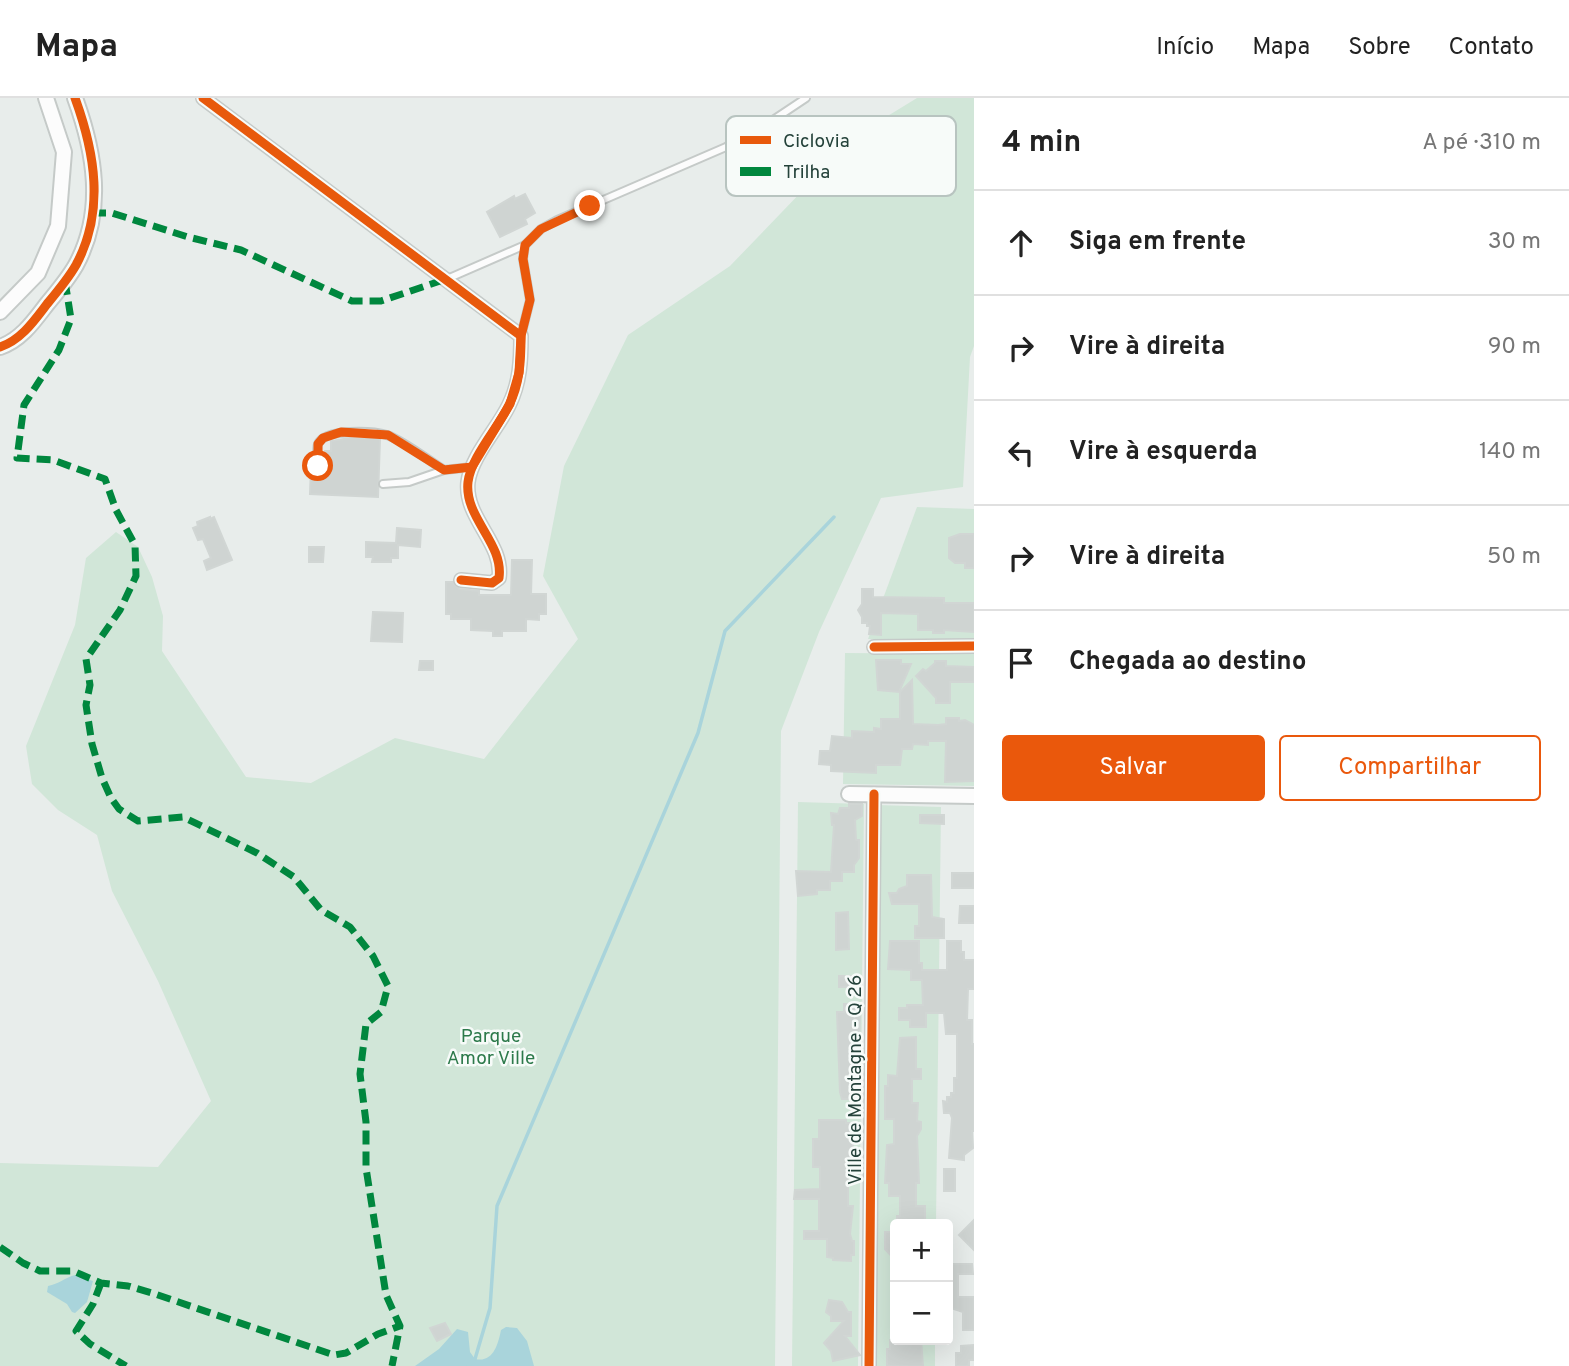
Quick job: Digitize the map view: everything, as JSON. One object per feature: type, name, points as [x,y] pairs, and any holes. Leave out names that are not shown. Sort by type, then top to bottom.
[{"type":"street","points":[[0,312],[38,272],[58,226],[64,152],[46,98]]},
{"type":"street","points":[[203,98],[521,336],[522,358],[510,404],[472,467],[468,483],[470,504],[497,555],[499,578],[492,583],[461,580]]},
{"type":"street","points":[[53,114],[73,112],[76,101]]},
{"type":"street","points":[[0,347],[9,344],[27,330],[80,257],[88,231],[95,188],[93,157],[76,101]]},
{"type":"street","points":[[874,647],[974,646]]},
{"type":"street","points":[[849,794],[974,796]]},
{"type":"street","name":"Ville de Montagne - Q 26","points":[[869,1366],[874,794]]},
{"type":"lane","points":[[779,116],[806,98]]},
{"type":"lane","points":[[446,279],[525,245],[541,229],[557,220],[726,147]]},
{"type":"lane","points":[[521,336],[530,300],[523,259],[525,245]]},
{"type":"lane","points":[[318,466],[318,444],[323,438],[341,432],[388,435],[444,470]]},
{"type":"lane","points":[[383,484],[409,482],[444,470],[472,467]]},
{"type":"green space","name":"Parque Amor Ville","points":[[917,98],[974,98],[974,346],[970,357],[963,487],[881,498],[819,632],[781,731],[775,1366],[0,1366],[0,1163],[158,1167],[211,1101],[158,981],[112,891],[97,835],[58,810],[32,784],[26,746],[75,625],[86,558],[116,532],[138,547],[152,577],[163,616],[162,651],[246,777],[311,783],[395,738],[484,759],[578,639],[543,576],[564,466],[628,335],[730,266],[797,196],[956,196],[956,116],[888,116]]},
{"type":"green space","points":[[917,507],[974,509],[974,639],[868,639]]},
{"type":"green space","points":[[845,653],[974,654],[974,786],[843,784]]},
{"type":"green space","points":[[798,802],[864,804],[858,1366],[792,1366]]},
{"type":"green space","points":[[877,805],[941,807],[936,1219],[890,1219],[890,1345],[935,1345],[935,1366],[871,1366]]},
{"type":"water","points":[[75,1275],[93,1281],[87,1302],[75,1313],[67,1304],[47,1292],[48,1286]]},
{"type":"water","points":[[506,1327],[517,1328],[527,1341],[534,1366],[415,1366],[439,1349],[457,1329],[468,1332],[470,1352],[475,1359],[486,1358],[494,1352],[501,1330]]},
{"type":"building","points":[[525,194],[535,213],[525,219],[527,224],[500,237],[487,212],[514,196],[515,199]]},
{"type":"building","points":[[350,438],[380,439],[378,497],[310,494],[311,466],[316,471],[322,470],[325,451],[331,451],[331,441]]},
{"type":"building","points":[[214,517],[232,560],[207,570],[204,561],[211,558],[203,539],[198,540],[193,528],[198,526],[197,522]]},
{"type":"building","points":[[397,528],[421,530],[420,547],[398,545],[398,558],[391,558],[391,562],[372,562],[373,557],[366,557],[366,542],[396,543]]},
{"type":"building","points":[[960,534],[974,534],[974,568],[965,568],[965,563],[955,563],[949,558],[949,538]]},
{"type":"building","points":[[309,547],[324,547],[323,562],[309,562]]},
{"type":"building","points":[[512,560],[532,560],[531,594],[546,594],[546,614],[539,614],[539,620],[526,619],[526,631],[502,631],[502,636],[493,636],[493,631],[471,630],[471,619],[451,619],[451,614],[446,614],[446,582],[453,582],[459,589],[479,591],[479,595],[511,595]]},
{"type":"building","points":[[862,589],[873,589],[873,597],[944,598],[944,603],[974,603],[974,632],[944,630],[944,633],[933,633],[933,630],[918,630],[918,614],[881,613],[881,635],[869,634],[870,626],[862,623],[858,610],[862,604]]},
{"type":"building","points":[[373,612],[403,613],[402,642],[371,641]]},
{"type":"building","points":[[876,660],[901,660],[901,664],[911,664],[899,692],[878,690]]},
{"type":"building","points":[[420,661],[433,661],[433,670],[419,670]]},
{"type":"building","points":[[935,661],[946,661],[946,666],[974,667],[974,682],[950,682],[950,703],[936,703],[936,698],[916,676],[923,669],[926,671]]},
{"type":"building","points":[[912,680],[913,724],[946,724],[946,718],[959,718],[959,721],[965,720],[974,725],[974,781],[945,782],[946,741],[928,741],[928,745],[913,744],[912,749],[902,749],[900,765],[876,765],[876,773],[831,771],[831,765],[819,764],[820,751],[830,751],[832,736],[852,738],[852,731],[874,732],[874,728],[881,729],[881,719],[900,719],[900,692]]},
{"type":"building","points":[[849,804],[862,804],[862,816],[855,820],[859,858],[854,865],[854,872],[842,872],[842,881],[830,881],[830,890],[817,890],[817,894],[798,896],[796,871],[831,872],[834,825],[831,813],[838,814],[840,808],[849,808]]},
{"type":"building","points":[[920,815],[944,815],[944,824],[920,823]]},
{"type":"building","points":[[952,873],[974,873],[973,888],[952,888]]},
{"type":"building","points":[[907,875],[931,875],[932,917],[944,919],[944,938],[915,938],[915,926],[919,926],[919,904],[892,904],[889,893],[897,893],[899,889],[907,886]]},
{"type":"building","points":[[960,906],[974,906],[974,923],[959,923]]},
{"type":"building","points":[[848,912],[849,949],[836,950],[836,913]]},
{"type":"building","points":[[890,941],[919,941],[919,963],[922,963],[922,970],[947,970],[947,941],[961,941],[964,960],[974,960],[974,989],[968,989],[967,1020],[972,1020],[974,1044],[974,1131],[973,1148],[964,1155],[964,1160],[949,1158],[952,1118],[950,1113],[944,1113],[943,1101],[947,1102],[947,1097],[954,1093],[954,1078],[957,1078],[957,1034],[946,1034],[944,1013],[926,1013],[926,1027],[910,1027],[910,1020],[899,1020],[899,1008],[923,1005],[922,980],[911,980],[911,970],[888,969]]},
{"type":"building","points":[[839,976],[853,976],[853,987],[839,987]]},
{"type":"building","points":[[844,1004],[860,1004],[859,1057],[857,1068],[851,1068],[855,1099],[842,1099],[840,1092],[837,1012],[844,1012]]},
{"type":"building","points":[[916,1037],[916,1069],[921,1069],[921,1079],[912,1079],[912,1103],[918,1103],[917,1121],[921,1122],[917,1136],[919,1183],[916,1183],[916,1206],[925,1206],[925,1219],[897,1219],[897,1216],[900,1216],[900,1196],[889,1196],[889,1183],[885,1183],[887,1145],[894,1144],[894,1119],[885,1119],[885,1086],[888,1086],[888,1075],[897,1076],[900,1038]]},
{"type":"building","points":[[819,1120],[846,1120],[846,1123],[853,1123],[853,1161],[848,1161],[848,1206],[853,1206],[850,1234],[854,1241],[854,1255],[851,1255],[851,1261],[827,1257],[827,1239],[804,1239],[804,1231],[819,1231],[819,1199],[794,1199],[795,1190],[820,1189],[820,1167],[813,1167],[813,1139],[819,1139]]},
{"type":"building","points":[[944,1169],[955,1169],[955,1191],[944,1191]]},
{"type":"building","points":[[974,1220],[974,1250],[959,1235]]},
{"type":"building","points":[[885,1232],[890,1232],[890,1254],[885,1249]]},
{"type":"building","points":[[953,1264],[972,1264],[973,1274],[958,1274],[958,1297],[974,1297],[974,1330],[963,1330],[963,1312],[953,1309]]},
{"type":"building","points":[[829,1300],[842,1302],[848,1312],[851,1312],[851,1336],[845,1336],[860,1355],[833,1361],[831,1351],[824,1343],[844,1321],[831,1321],[831,1316],[826,1312]]},
{"type":"building","points":[[445,1323],[451,1334],[437,1341],[430,1328]]},
{"type":"building","points":[[890,1345],[921,1345],[923,1366],[887,1366],[887,1349],[890,1349]]},
{"type":"building","points":[[974,1345],[974,1360],[969,1360],[969,1366],[956,1366],[956,1353],[961,1353],[961,1346]]},
{"type":"waterway","points":[[468,1366],[475,1359],[490,1308],[497,1206],[698,733],[725,631],[834,517]]},
{"type":"marked path","points":[[92,213],[112,213],[188,237],[241,250],[352,301],[381,301],[446,279]]},
{"type":"marked path","points":[[65,281],[71,319],[59,350],[24,405],[17,458],[53,460],[105,479],[116,510],[135,545],[136,576],[120,610],[86,659],[90,685],[86,705],[92,744],[102,778],[119,809],[138,821],[183,817],[257,853],[294,877],[321,910],[350,927],[373,956],[388,986],[381,1012],[366,1024],[360,1074],[366,1122],[366,1168],[386,1295],[400,1326],[392,1366]]},
{"type":"marked path","points":[[0,1247],[40,1271],[73,1271],[101,1283],[128,1286],[334,1355],[346,1353],[378,1334],[400,1326]]},
{"type":"marked path","points":[[101,1283],[93,1304],[76,1331],[90,1344],[126,1366]]},
{"type":"cycle path","points":[[0,347],[21,335],[32,323],[70,275],[85,245],[91,224],[94,182],[88,140],[75,98]]},
{"type":"cycle path","points":[[203,98],[521,336],[519,371],[513,397],[474,463],[468,482],[472,507],[496,553],[499,578],[492,583],[461,580]]},
{"type":"cycle path","points":[[874,647],[974,646]]},
{"type":"cycle path","points":[[869,1366],[874,794]]},
{"type":"route","points":[[318,466],[318,444],[323,438],[341,432],[388,435],[444,470],[472,467],[510,404],[519,373],[522,358],[521,336],[530,300],[523,259],[525,245],[541,229],[590,206]]}]
